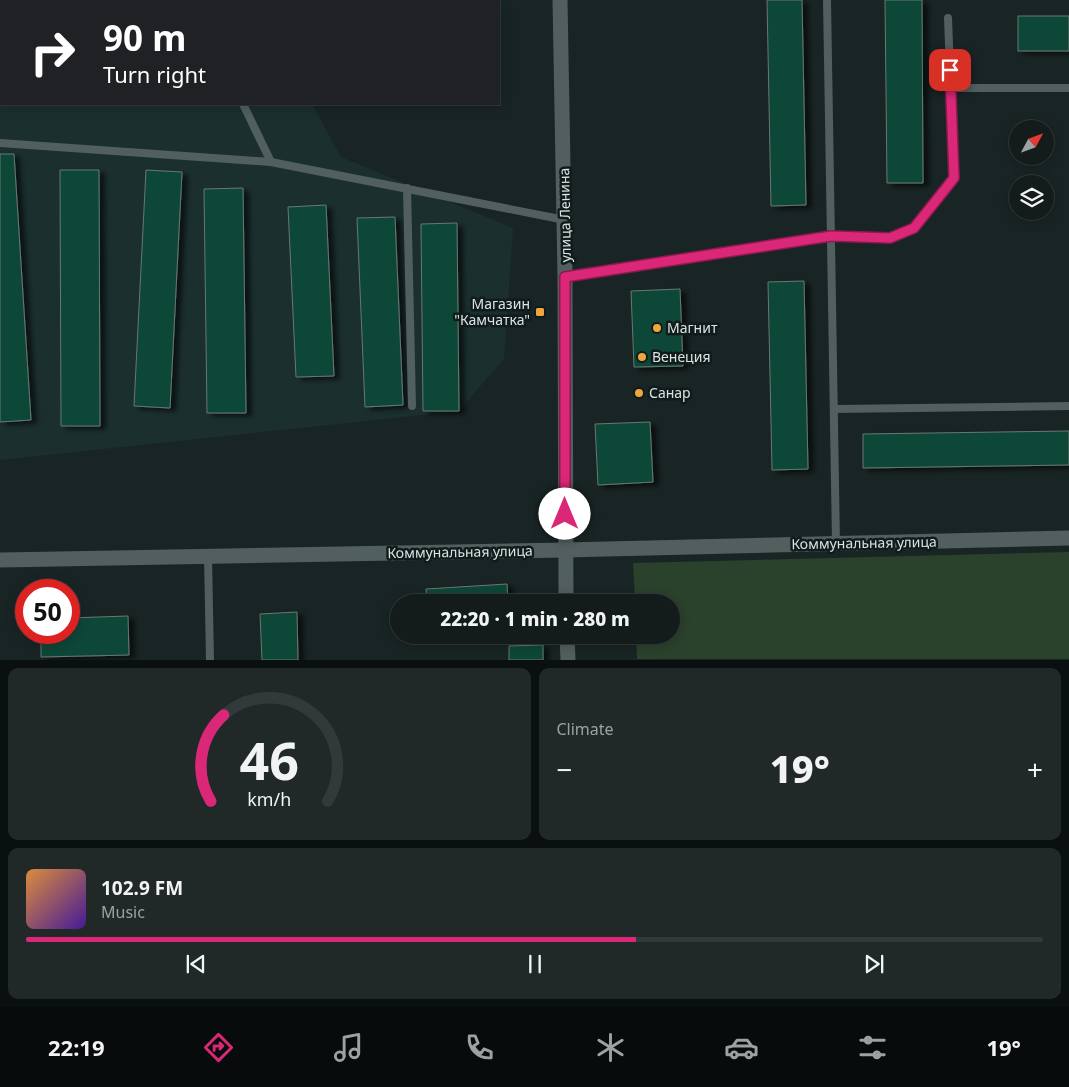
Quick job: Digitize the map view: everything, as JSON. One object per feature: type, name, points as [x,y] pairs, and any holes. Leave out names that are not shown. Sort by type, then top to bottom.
[{"type":"street","name":"улица Ленина","points":[[560,0],[565,220],[566,594]]},
{"type":"street","name":"Коммунальная улица","points":[[0,560],[565,550],[1069,538]]},
{"type":"street","points":[[567,644],[568,660]]},
{"type":"lane","points":[[827,0],[836,544]]},
{"type":"lane","points":[[565,277],[831,236],[890,238],[914,228],[954,178],[948,18]]},
{"type":"lane","points":[[950,88],[1069,88]]},
{"type":"lane","points":[[243,105],[271,162]]},
{"type":"lane","points":[[0,143],[271,162],[565,220]]},
{"type":"lane","points":[[407,188],[412,406]]},
{"type":"lane","points":[[834,409],[1069,406]]},
{"type":"lane","points":[[208,556],[210,660]]},
{"type":"shaded area","points":[[0,105],[313,105],[341,157],[513,228],[504,359],[459,411],[0,460]]},
{"type":"green space","points":[[1069,552],[1069,659],[637,659],[636,644],[680,644],[680,594],[635,594],[633,563]]},
{"type":"building","points":[[767,0],[802,0],[806,205],[771,206]]},
{"type":"building","points":[[885,0],[922,0],[923,183],[887,183]]},
{"type":"building","points":[[1018,16],[1069,16],[1069,51],[1018,51]]},
{"type":"building","points":[[0,154],[14,154],[31,420],[0,422]]},
{"type":"building","points":[[60,170],[99,170],[100,426],[61,426]]},
{"type":"building","points":[[146,170],[182,172],[170,408],[134,406]]},
{"type":"building","points":[[243,188],[246,413],[207,413],[204,189]]},
{"type":"building","points":[[326,205],[334,376],[296,377],[288,207]]},
{"type":"building","points":[[395,217],[403,405],[365,407],[357,218]]},
{"type":"building","points":[[457,223],[459,411],[423,411],[421,224]]},
{"type":"building","points":[[804,281],[808,469],[772,470],[768,282]]},
{"type":"building","name":"Магнит","points":[[680,289],[683,366],[634,367],[631,291]]},
{"type":"building","points":[[650,422],[653,482],[598,485],[595,424]]},
{"type":"building","points":[[1069,431],[1069,465],[863,468],[863,434]]},
{"type":"building","points":[[507,584],[508,594],[426,594],[426,589]]},
{"type":"building","points":[[297,612],[298,660],[262,660],[260,614]]},
{"type":"building","points":[[128,616],[129,655],[41,657],[41,644],[80,644],[80,618]]},
{"type":"building","points":[[543,645],[543,660],[509,660],[509,646]]},
{"type":"place","name":"Магазин \"Камчатка\"","points":[[540,312]]},
{"type":"place","name":"Магнит","points":[[657,328]]},
{"type":"place","name":"Венеция","points":[[642,357]]},
{"type":"place","name":"Санар","points":[[639,393]]},
{"type":"route","points":[[565,514],[565,277],[831,236],[890,238],[914,228],[954,178],[950,70]]}]
